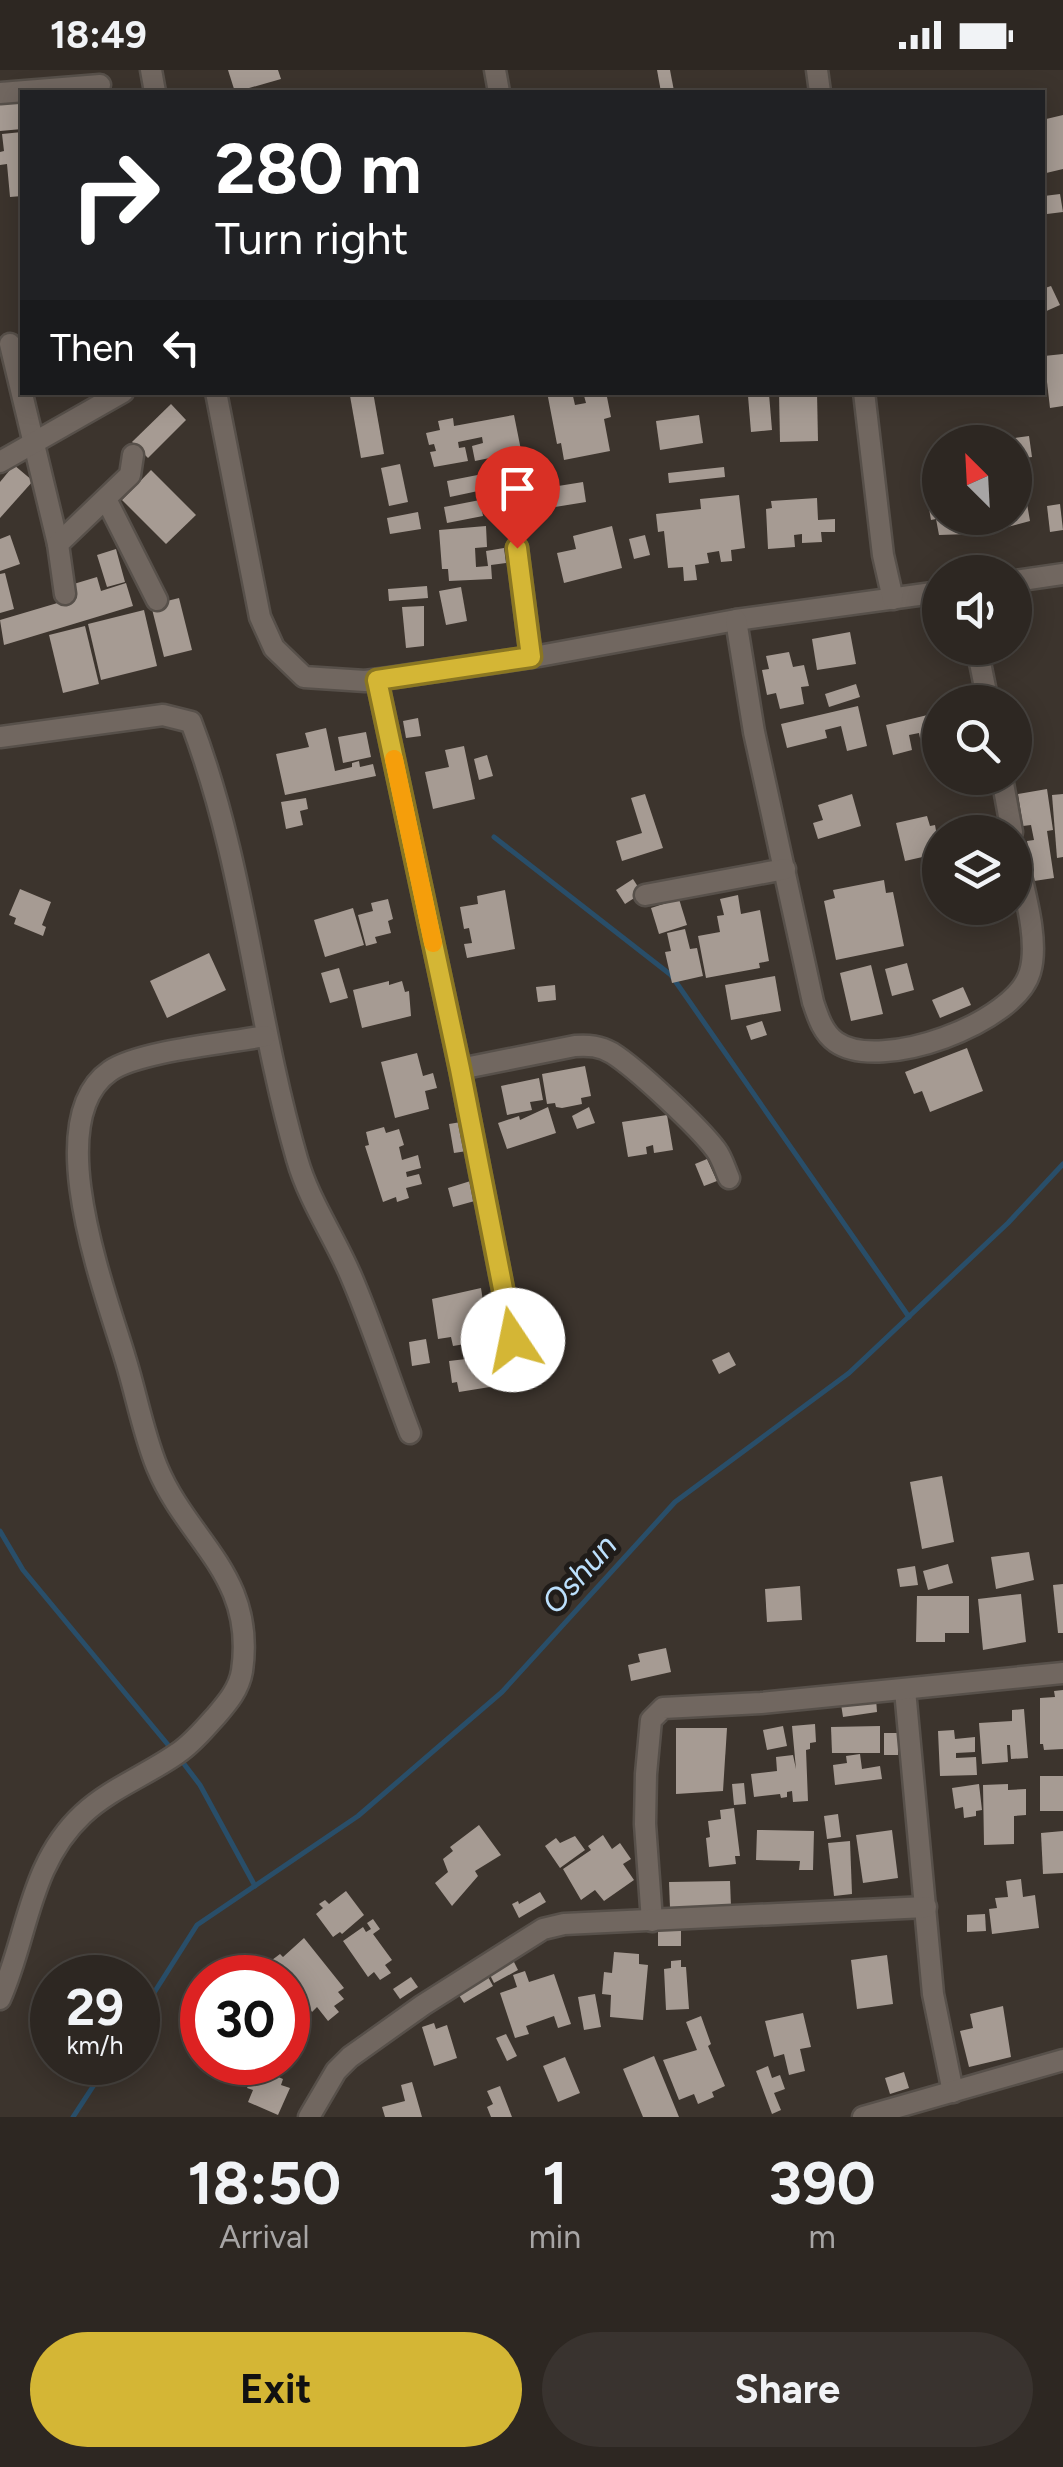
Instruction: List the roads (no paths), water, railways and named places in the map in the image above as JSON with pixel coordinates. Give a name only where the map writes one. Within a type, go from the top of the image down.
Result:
[{"type":"street","points":[[27,90],[99,82]]},
{"type":"street","points":[[11,343],[20,386]]},
{"type":"street","points":[[22,395],[58,544],[66,594]]},
{"type":"street","points":[[0,462],[117,395]]},
{"type":"street","points":[[217,395],[260,617],[274,648],[304,677],[322,681],[377,680],[736,620],[922,595]]},
{"type":"street","points":[[864,395],[883,555],[893,599]]},
{"type":"street","points":[[58,544],[130,476],[133,455]]},
{"type":"street","points":[[106,499],[157,600]]},
{"type":"street","points":[[517,548],[531,657]]},
{"type":"street","points":[[1032,579],[1063,574]]},
{"type":"street","points":[[736,620],[754,732],[822,1028],[838,1044],[860,1050],[900,1050],[983,1020],[1022,991],[1032,957],[1030,925]]},
{"type":"street","points":[[377,680],[513,1340]]},
{"type":"street","points":[[0,737],[163,714],[191,722],[225,828],[250,939],[265,1036],[298,1162],[314,1204],[351,1275],[410,1433]]},
{"type":"street","points":[[645,894],[784,869]]},
{"type":"street","points":[[0,1999],[44,1865],[81,1816],[195,1739],[233,1696],[242,1676],[239,1609],[222,1565],[157,1467],[88,1234],[79,1182],[78,1135],[87,1100],[100,1079],[115,1067],[265,1036]]},
{"type":"street","points":[[460,1069],[594,1045],[629,1066],[706,1138],[719,1154],[729,1178]]},
{"type":"street","points":[[652,1921],[645,1824],[649,1744],[654,1715],[663,1708],[905,1690],[1063,1673]]},
{"type":"street","points":[[905,1690],[933,1994],[953,2092]]},
{"type":"street","points":[[309,2117],[336,2070],[350,2058],[534,1935],[564,1924],[926,1907]]},
{"type":"street","points":[[864,2117],[932,2108],[953,2092],[1063,2060]]},
{"type":"waterway","points":[[494,837],[671,975],[909,1317]]},
{"type":"waterway","name":"Oshun","points":[[160,1983],[197,1925],[358,1816],[502,1692],[675,1502],[849,1373],[1008,1223],[1063,1164]]},
{"type":"waterway","points":[[0,1531],[23,1570],[174,1752]]},
{"type":"waterway","points":[[181,1760],[200,1785],[255,1886]]},
{"type":"waterway","name":"Oshun","points":[[73,2117],[94,2085]]}]
